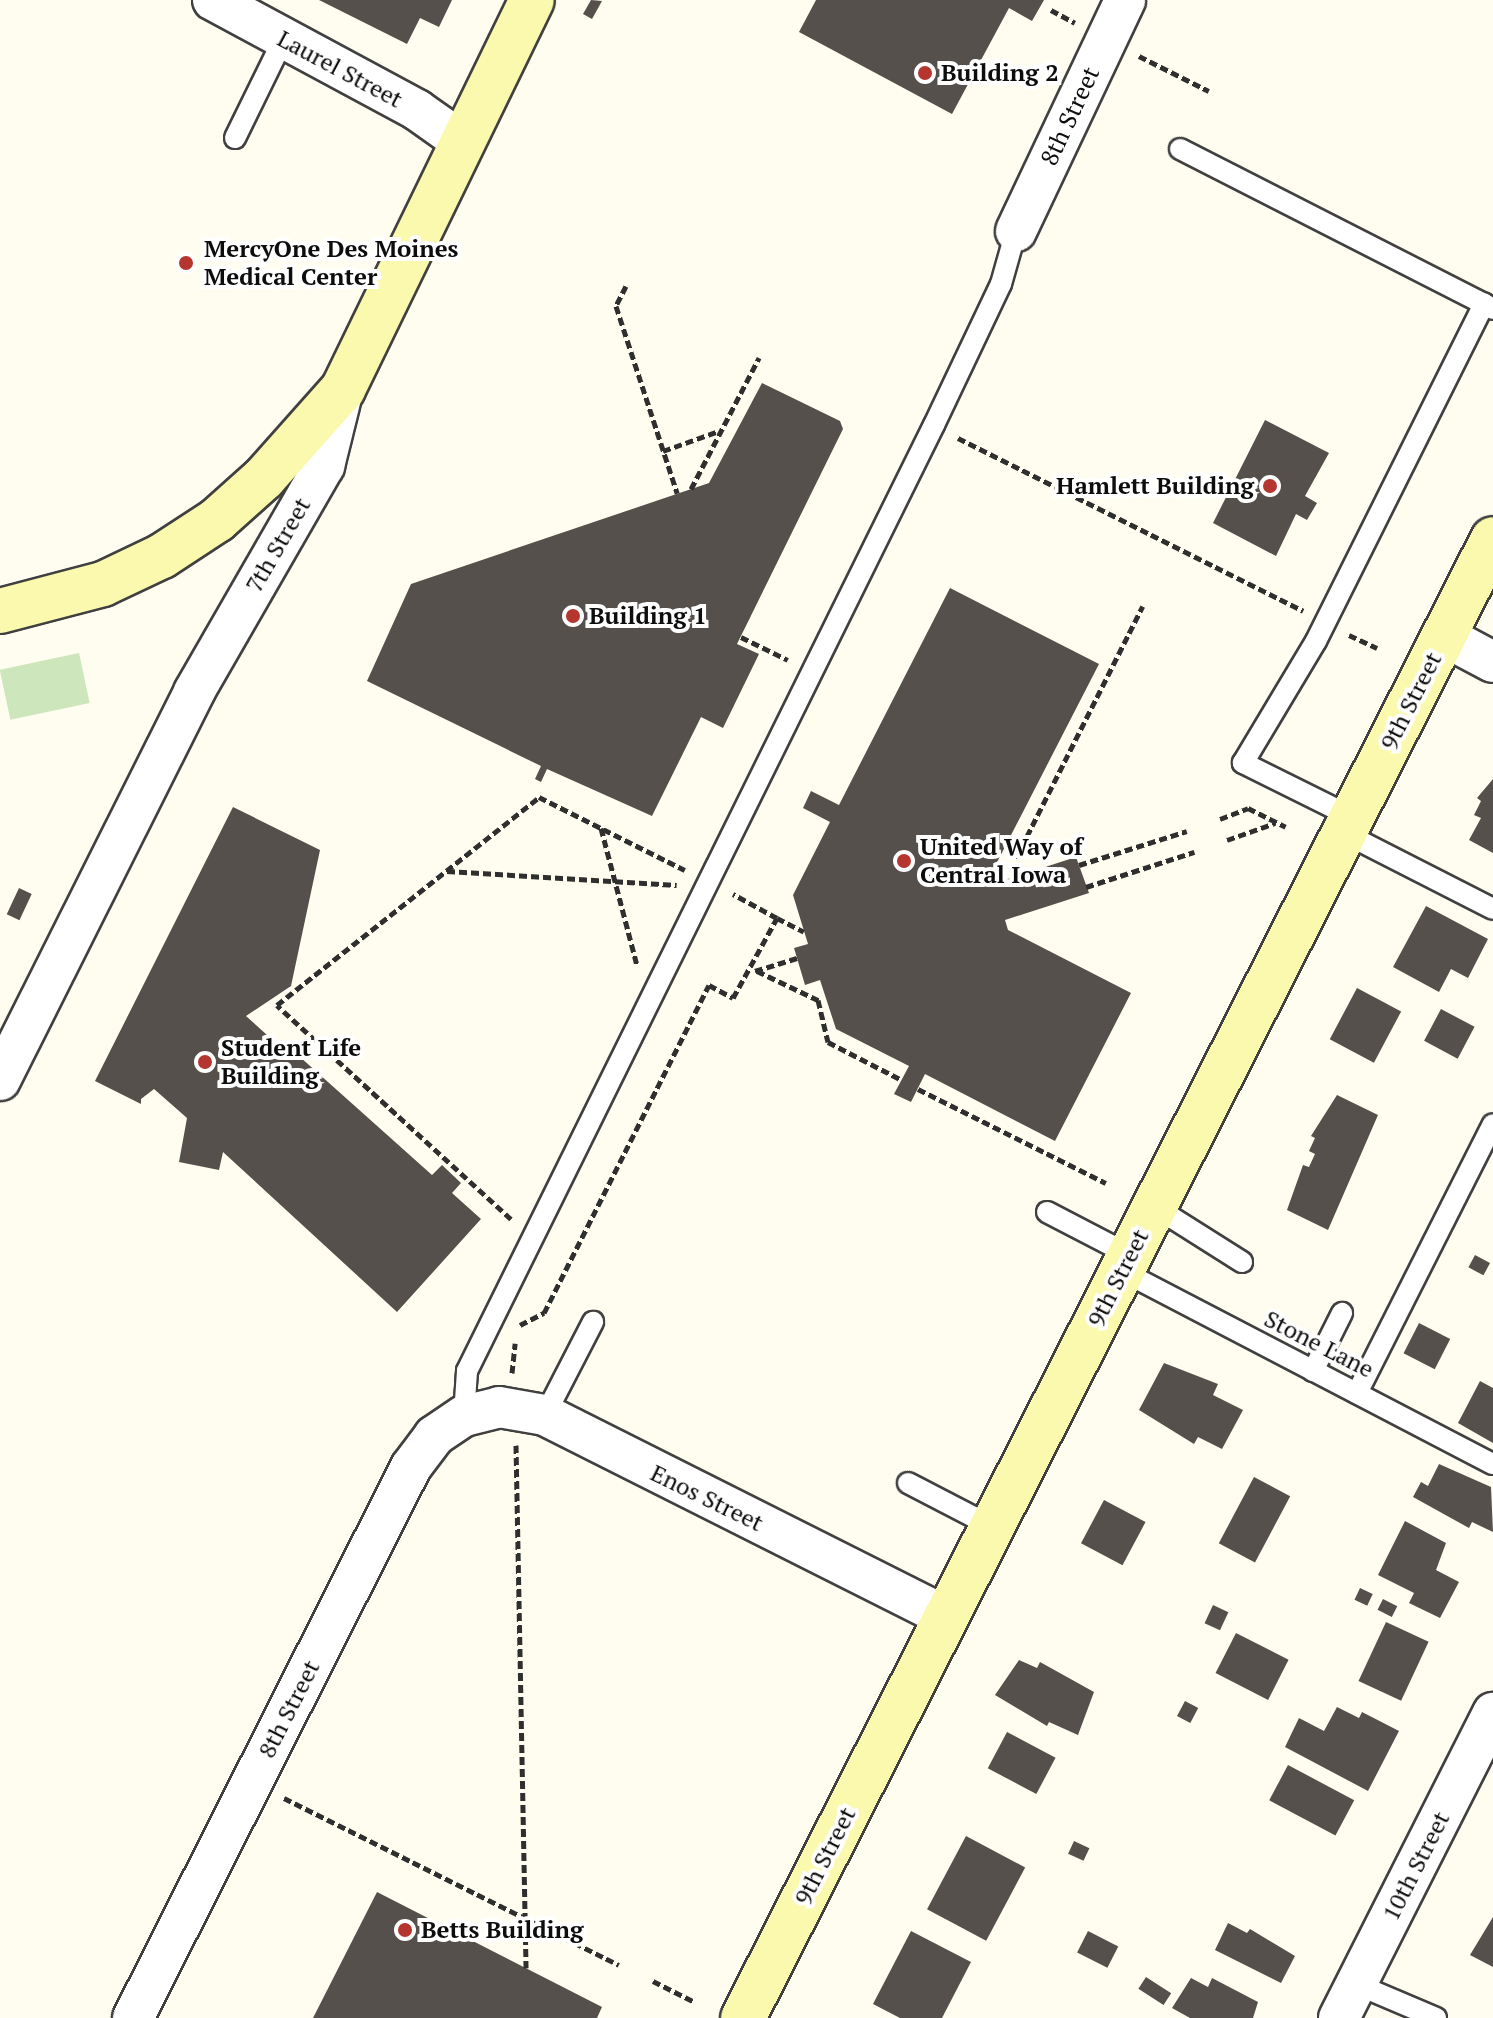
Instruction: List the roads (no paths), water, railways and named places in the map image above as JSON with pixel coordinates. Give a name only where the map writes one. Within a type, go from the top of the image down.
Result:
[{"type":"street","name":"Laurel Street","points":[[213,0],[417,110],[464,143]]},
{"type":"street","name":"7th Street","points":[[0,1080],[10,1034],[194,692],[324,466],[343,389],[532,0]]},
{"type":"street","name":"8th Street","points":[[1016,231],[1125,0]]},
{"type":"street","points":[[0,611],[103,584],[162,556],[217,520],[264,478],[343,389]]},
{"type":"street","name":"9th Street","points":[[743,2018],[1493,539]]},
{"type":"street","points":[[1444,636],[1493,662]]},
{"type":"street","name":"Enos Street","points":[[464,1416],[499,1407],[945,1616]]},
{"type":"street","name":"8th Street","points":[[133,2018],[411,1467],[434,1436],[464,1416]]},
{"type":"street","name":"10th Street","points":[[1347,2001],[1483,1760],[1493,1713]]},
{"type":"lane","points":[[235,138],[284,38]]},
{"type":"lane","points":[[1180,149],[1488,306],[1316,641],[1243,763],[1493,909]]},
{"type":"lane","points":[[464,1416],[467,1371],[704,884],[934,425],[1001,284],[1016,231]]},
{"type":"lane","points":[[1357,1393],[1493,1124]]},
{"type":"lane","points":[[1155,1207],[1242,1262]]},
{"type":"lane","name":"Stone Lane","points":[[1047,1212],[1126,1263],[1313,1371],[1493,1464]]},
{"type":"lane","points":[[1313,1371],[1342,1313]]},
{"type":"lane","points":[[530,1424],[593,1322]]},
{"type":"lane","points":[[908,1483],[991,1526]]},
{"type":"lane","points":[[1347,2001],[1436,2018]]},
{"type":"place","name":"Building 2","points":[[925,73]]},
{"type":"place","name":"MercyOne Des Moines Medical Center","points":[[186,263]]},
{"type":"place","name":"Hamlett Building","points":[[1270,486]]},
{"type":"place","name":"Building 1","points":[[573,616]]},
{"type":"place","name":"United Way of Central Iowa","points":[[904,861]]},
{"type":"place","name":"Student Life Building","points":[[205,1062]]},
{"type":"place","name":"Betts Building","points":[[405,1930]]}]
